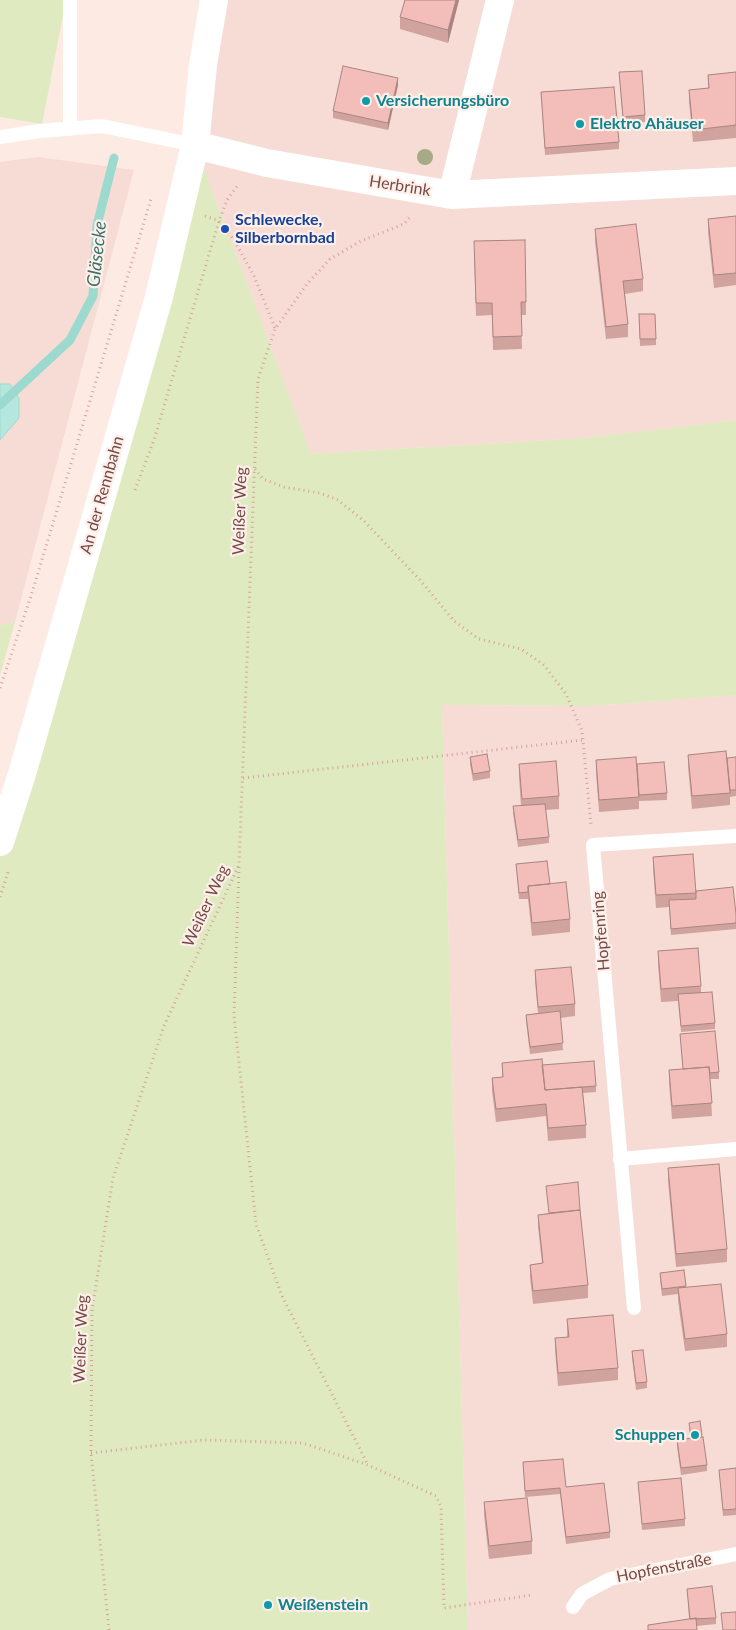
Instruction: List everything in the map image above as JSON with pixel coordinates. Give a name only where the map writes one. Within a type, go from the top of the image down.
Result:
[{"type":"main road","name":"An der Rennbahn","points":[[0,842],[22,774],[158,297],[195,145],[203,65],[214,0]]},
{"type":"main road","points":[[452,194],[500,0]]},
{"type":"main road","name":"Herbrink","points":[[195,145],[267,163],[452,194],[736,181]]},
{"type":"lane","points":[[70,0],[70,129]]},
{"type":"lane","name":"Herbrink","points":[[0,137],[40,131],[102,126],[195,145]]},
{"type":"lane","points":[[593,845],[736,836]]},
{"type":"lane","name":"Hopfenring","points":[[593,845],[634,1308]]},
{"type":"lane","points":[[620,1160],[736,1149]]},
{"type":"lane","name":"Hopfenstraße","points":[[573,1607],[582,1594],[610,1579],[736,1554]]},
{"type":"path","points":[[244,182],[237,186],[227,200],[219,221],[234,240],[254,276],[276,329]]},
{"type":"path","name":"Weißer Weg","points":[[109,1630],[91,1453],[92,1310],[113,1178],[164,1026],[239,865],[258,379],[276,329],[307,284],[330,259],[361,241],[404,224],[416,210],[425,190]]},
{"type":"path","points":[[0,688],[40,568],[151,199],[180,208]]},
{"type":"path","points":[[254,469],[263,478],[284,487],[320,493],[338,500],[364,521],[420,580],[454,621],[479,639],[521,649],[544,665],[566,694],[582,731],[593,845]]},
{"type":"path","points":[[243,778],[583,740]]},
{"type":"path","points":[[239,865],[234,1015],[256,1224],[282,1296],[368,1465]]},
{"type":"path","points":[[91,1453],[204,1440],[303,1443],[368,1465],[436,1496],[441,1507],[444,1608],[532,1594]]},
{"type":"shaded area","points":[[219,0],[736,0],[736,420],[585,438],[311,454],[195,145]]},
{"type":"shaded area","points":[[38,157],[134,170],[15,622],[0,625],[0,162]]},
{"type":"shaded area","points":[[736,695],[736,1630],[468,1630],[442,705],[592,706]]},
{"type":"green space","points":[[0,0],[66,0],[42,124],[0,117]]},
{"type":"green space","points":[[195,145],[311,454],[585,438],[736,420],[736,695],[592,706],[442,705],[468,1630],[0,1630],[0,842]]},
{"type":"green space","points":[[15,622],[0,675],[0,625]]},
{"type":"water","points":[[0,384],[10,384],[19,398],[19,418],[0,440]]},
{"type":"building","points":[[405,0],[456,0],[448,30],[400,17]]},
{"type":"building","name":"Versicherungsbüro","points":[[343,66],[398,78],[388,123],[333,111]]},
{"type":"building","points":[[642,71],[645,115],[623,117],[619,72]]},
{"type":"building","points":[[736,72],[736,125],[693,130],[689,90],[709,88],[708,75]]},
{"type":"building","name":"Elektro Ahäuser","points":[[614,87],[619,142],[545,148],[541,92]]},
{"type":"building","points":[[736,216],[736,273],[714,275],[708,219]]},
{"type":"building","points":[[636,224],[643,279],[623,281],[628,324],[606,327],[595,229]]},
{"type":"building","points":[[525,240],[526,302],[521,302],[522,336],[493,337],[492,303],[476,303],[474,241]]},
{"type":"building","points":[[639,314],[655,314],[656,339],[640,339]]},
{"type":"building","points":[[726,751],[730,793],[692,796],[688,755]]},
{"type":"building","points":[[487,754],[490,771],[473,774],[470,757]]},
{"type":"building","points":[[636,757],[639,797],[599,800],[596,760]]},
{"type":"building","points":[[736,757],[736,790],[730,790],[727,758]]},
{"type":"building","points":[[556,761],[559,796],[522,799],[519,764]]},
{"type":"building","points":[[664,762],[667,793],[639,795],[637,764]]},
{"type":"building","points":[[545,804],[549,837],[518,840],[513,806]]},
{"type":"building","points":[[693,854],[696,893],[656,895],[653,857]]},
{"type":"building","points":[[547,861],[550,884],[528,886],[528,892],[519,893],[516,864]]},
{"type":"building","points":[[566,882],[570,919],[532,923],[528,886]]},
{"type":"building","points":[[733,887],[736,923],[671,929],[669,900],[696,899],[696,891]]},
{"type":"building","points":[[698,948],[701,986],[661,989],[658,951]]},
{"type":"building","points":[[571,967],[575,1004],[538,1007],[535,970]]},
{"type":"building","points":[[712,992],[715,1023],[681,1026],[678,994]]},
{"type":"building","points":[[560,1011],[563,1043],[530,1047],[526,1015]]},
{"type":"building","points":[[715,1031],[719,1072],[710,1073],[709,1067],[683,1069],[680,1034]]},
{"type":"building","points":[[542,1059],[545,1090],[582,1087],[586,1125],[548,1128],[546,1104],[496,1109],[492,1078],[503,1077],[502,1063]]},
{"type":"building","points":[[594,1061],[596,1086],[545,1090],[542,1065]]},
{"type":"building","points":[[709,1067],[712,1103],[672,1106],[669,1070]]},
{"type":"building","points":[[719,1164],[727,1249],[676,1254],[668,1168]]},
{"type":"building","points":[[578,1182],[580,1210],[549,1213],[546,1186]]},
{"type":"building","points":[[580,1210],[588,1285],[533,1291],[530,1265],[543,1263],[538,1215]]},
{"type":"building","points":[[684,1270],[686,1286],[662,1289],[660,1273]]},
{"type":"building","points":[[721,1284],[727,1334],[685,1339],[678,1288]]},
{"type":"building","points":[[613,1315],[618,1368],[558,1373],[555,1338],[569,1337],[567,1319]]},
{"type":"building","points":[[643,1350],[647,1382],[636,1383],[632,1351]]},
{"type":"building","points":[[700,1421],[702,1435],[691,1437],[689,1423]]},
{"type":"building","points":[[703,1437],[707,1465],[681,1468],[677,1440]]},
{"type":"building","points":[[563,1459],[566,1487],[604,1483],[610,1532],[566,1537],[560,1488],[525,1491],[523,1462]]},
{"type":"building","points":[[736,1468],[736,1509],[723,1510],[719,1470]]},
{"type":"building","points":[[681,1478],[685,1519],[642,1524],[638,1482]]},
{"type":"building","points":[[527,1498],[532,1541],[489,1546],[484,1502]]},
{"type":"building","points":[[712,1586],[716,1618],[690,1619],[687,1589]]},
{"type":"building","points":[[736,1612],[736,1630],[723,1630],[721,1613]]},
{"type":"building","points":[[696,1618],[697,1630],[648,1630],[648,1625]]},
{"type":"waterway","name":"Gläsecke","points":[[0,405],[70,340],[93,296],[97,225],[114,158]]},
{"type":"place","name":"Versicherungsbüro","points":[[366,101]]},
{"type":"place","name":"Elektro Ahäuser","points":[[580,124]]},
{"type":"place","name":"Schlewecke, Silberbornbad","points":[[225,229]]},
{"type":"place","name":"Schuppen","points":[[695,1435]]},
{"type":"place","name":"Weißenstein","points":[[268,1605]]}]
